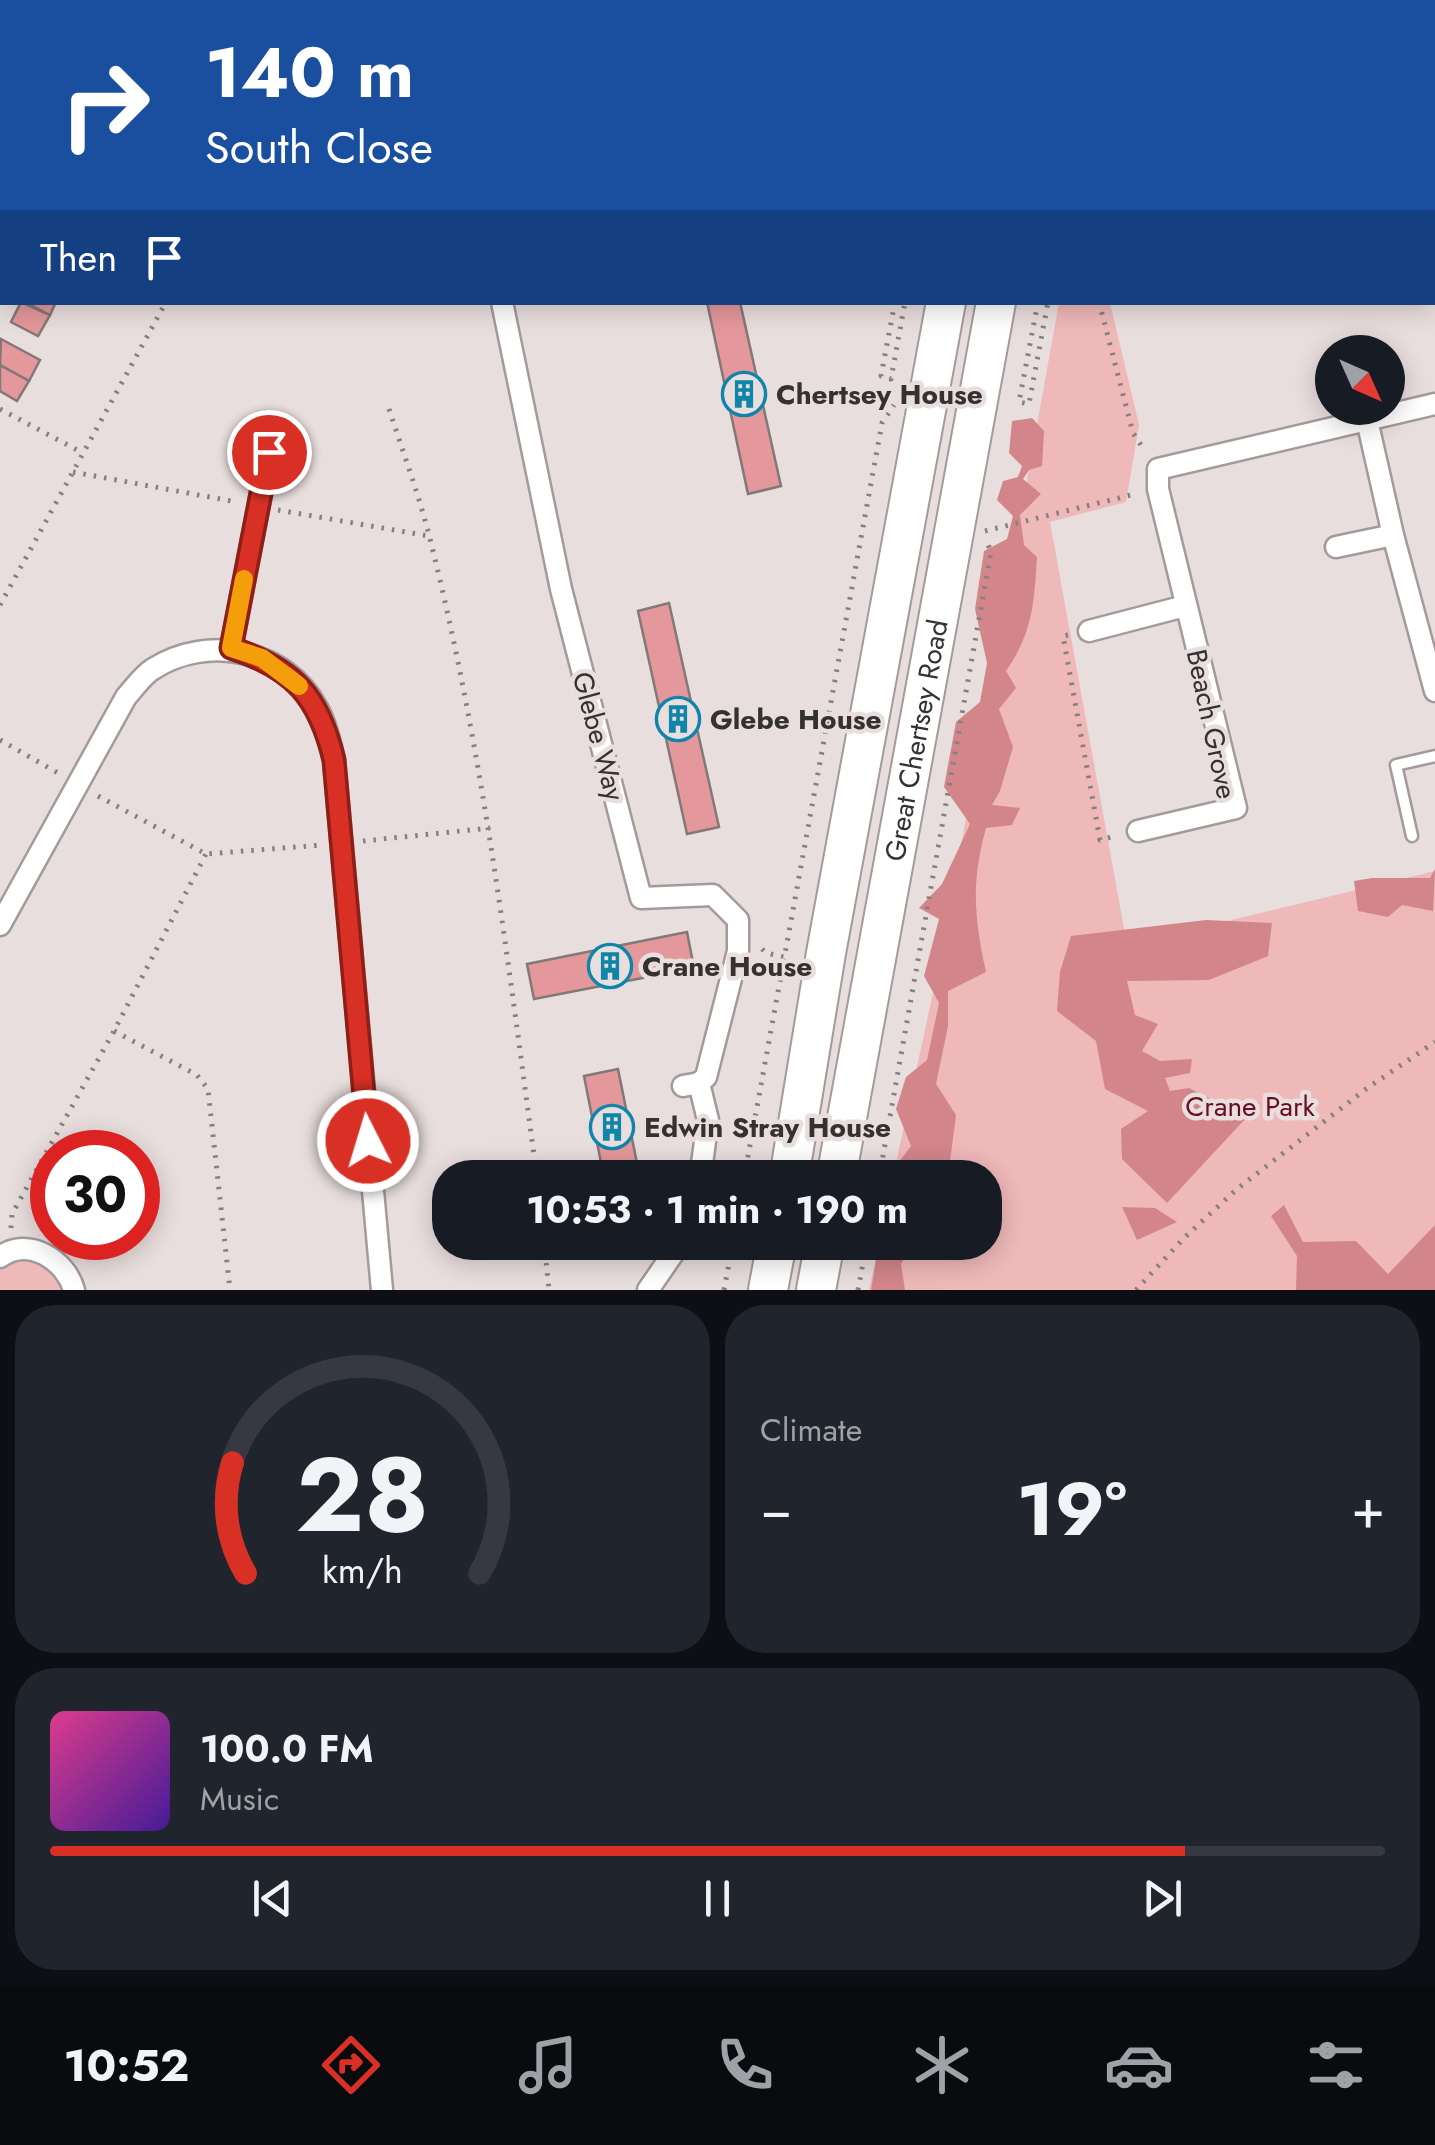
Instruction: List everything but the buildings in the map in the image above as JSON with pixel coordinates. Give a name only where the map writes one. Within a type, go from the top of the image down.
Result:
[{"type":"highway","name":"Great Chertsey Road","points":[[792,1160],[826,953],[945,305]]},
{"type":"highway","name":"Great Chertsey Road","points":[[839,1160],[995,305]]},
{"type":"highway","points":[[768,1290],[774,1260]]},
{"type":"highway","points":[[816,1290],[821,1260]]},
{"type":"street","name":"Glebe Way","points":[[503,305],[561,589],[641,898],[713,894],[738,920]]},
{"type":"street","points":[[1405,411],[1435,404]]},
{"type":"street","points":[[1158,479],[1349,425]]},
{"type":"street","points":[[1368,425],[1435,691]]},
{"type":"street","points":[[231,648],[269,452]]},
{"type":"street","name":"Beach Grove","points":[[1138,831],[1236,808],[1185,606],[1158,479]]},
{"type":"street","points":[[1336,548],[1393,535]]},
{"type":"street","points":[[1089,631],[1185,606]]},
{"type":"street","points":[[0,925],[126,697],[152,670],[189,653],[231,648],[262,658],[292,678],[316,705],[334,760],[382,1290]]},
{"type":"street","points":[[702,1160],[708,1120],[691,1084],[706,1076],[738,951],[738,920]]},
{"type":"street","points":[[4,1254],[34,1250],[56,1259],[70,1277],[74,1290]]},
{"type":"street","points":[[648,1290],[669,1260]]},
{"type":"lane","points":[[1412,836],[1396,765],[1435,756]]},
{"type":"path","points":[[0,605],[164,305]]},
{"type":"path","points":[[895,305],[881,376],[891,378],[904,305]]},
{"type":"path","points":[[1037,305],[1019,402],[1029,404],[1047,305]]},
{"type":"path","points":[[882,1160],[991,552],[982,531],[1158,479],[1132,434],[1100,305]]},
{"type":"path","points":[[747,1160],[882,423],[896,403]]},
{"type":"path","points":[[0,408],[83,453]]},
{"type":"path","points":[[389,408],[429,536],[478,764],[535,1160]]},
{"type":"path","points":[[73,472],[429,536]]},
{"type":"path","points":[[1089,631],[1063,636],[1100,840],[1138,831]]},
{"type":"path","points":[[0,740],[206,854],[490,828]]},
{"type":"path","points":[[4,1254],[12,1214],[206,854]]},
{"type":"path","points":[[738,920],[766,954],[800,957]]},
{"type":"path","points":[[114,1031],[204,1081],[208,1089],[230,1290]]},
{"type":"path","points":[[1136,1290],[1236,1190],[1366,1089],[1435,1042]]},
{"type":"path","points":[[546,1260],[549,1290]]},
{"type":"path","points":[[724,1290],[730,1260]]},
{"type":"path","points":[[858,1290],[864,1260]]},
{"type":"green space","name":"Crane Park","points":[[1059,305],[1110,305],[1139,425],[1126,502],[1050,522],[1127,945],[1435,871],[1435,1290],[869,1290],[875,1260],[1002,1260],[1002,1160],[897,1160],[941,956]]},
{"type":"green space","points":[[1032,418],[1044,431],[1042,466],[1029,470],[1023,479],[1041,494],[1020,515],[1024,545],[1037,557],[1035,589],[1027,630],[1006,671],[1016,688],[999,709],[1013,747],[992,805],[1020,808],[1012,825],[986,828],[981,847],[976,900],[986,972],[948,991],[948,1026],[936,1084],[956,1115],[950,1160],[901,1160],[911,1146],[896,1109],[906,1077],[927,1060],[939,1003],[924,976],[939,919],[919,908],[942,884],[970,824],[944,787],[956,722],[980,702],[987,663],[975,609],[984,551],[1007,539],[1013,516],[997,500],[1003,481],[1018,477],[1022,466],[1009,453],[1012,421]]},
{"type":"green space","points":[[1435,869],[1433,911],[1402,905],[1388,917],[1358,911],[1354,881],[1430,878]]},
{"type":"green space","points":[[1206,920],[1272,923],[1268,956],[1209,980],[1127,981],[1135,1015],[1158,1024],[1142,1051],[1160,1061],[1192,1059],[1190,1073],[1165,1078],[1170,1091],[1189,1088],[1211,1099],[1260,1103],[1167,1203],[1122,1159],[1121,1129],[1148,1111],[1105,1089],[1096,1041],[1057,1011],[1060,972],[1071,936]]},
{"type":"green space","points":[[1284,1205],[1303,1242],[1356,1241],[1388,1274],[1435,1225],[1435,1290],[1296,1290],[1297,1256],[1271,1216]]},
{"type":"green space","points":[[1122,1207],[1155,1208],[1177,1222],[1137,1240]]},
{"type":"green space","points":[[30,1251],[30,1260],[44,1260],[74,1290],[0,1290],[0,1257]]},
{"type":"green space","points":[[876,1260],[903,1260],[905,1290],[871,1290]]},
{"type":"slow traffic","points":[[244,579],[231,648],[262,658],[299,686]]},
{"type":"place","name":"Chertsey House","points":[[744,394]]},
{"type":"place","name":"Glebe House","points":[[678,719]]},
{"type":"place","name":"Crane House","points":[[610,966]]},
{"type":"place","name":"Edwin Stray House","points":[[612,1127]]},
{"type":"route","points":[[269,452],[231,648],[262,658],[292,678],[316,705],[328,734],[334,760],[368,1141]]}]
